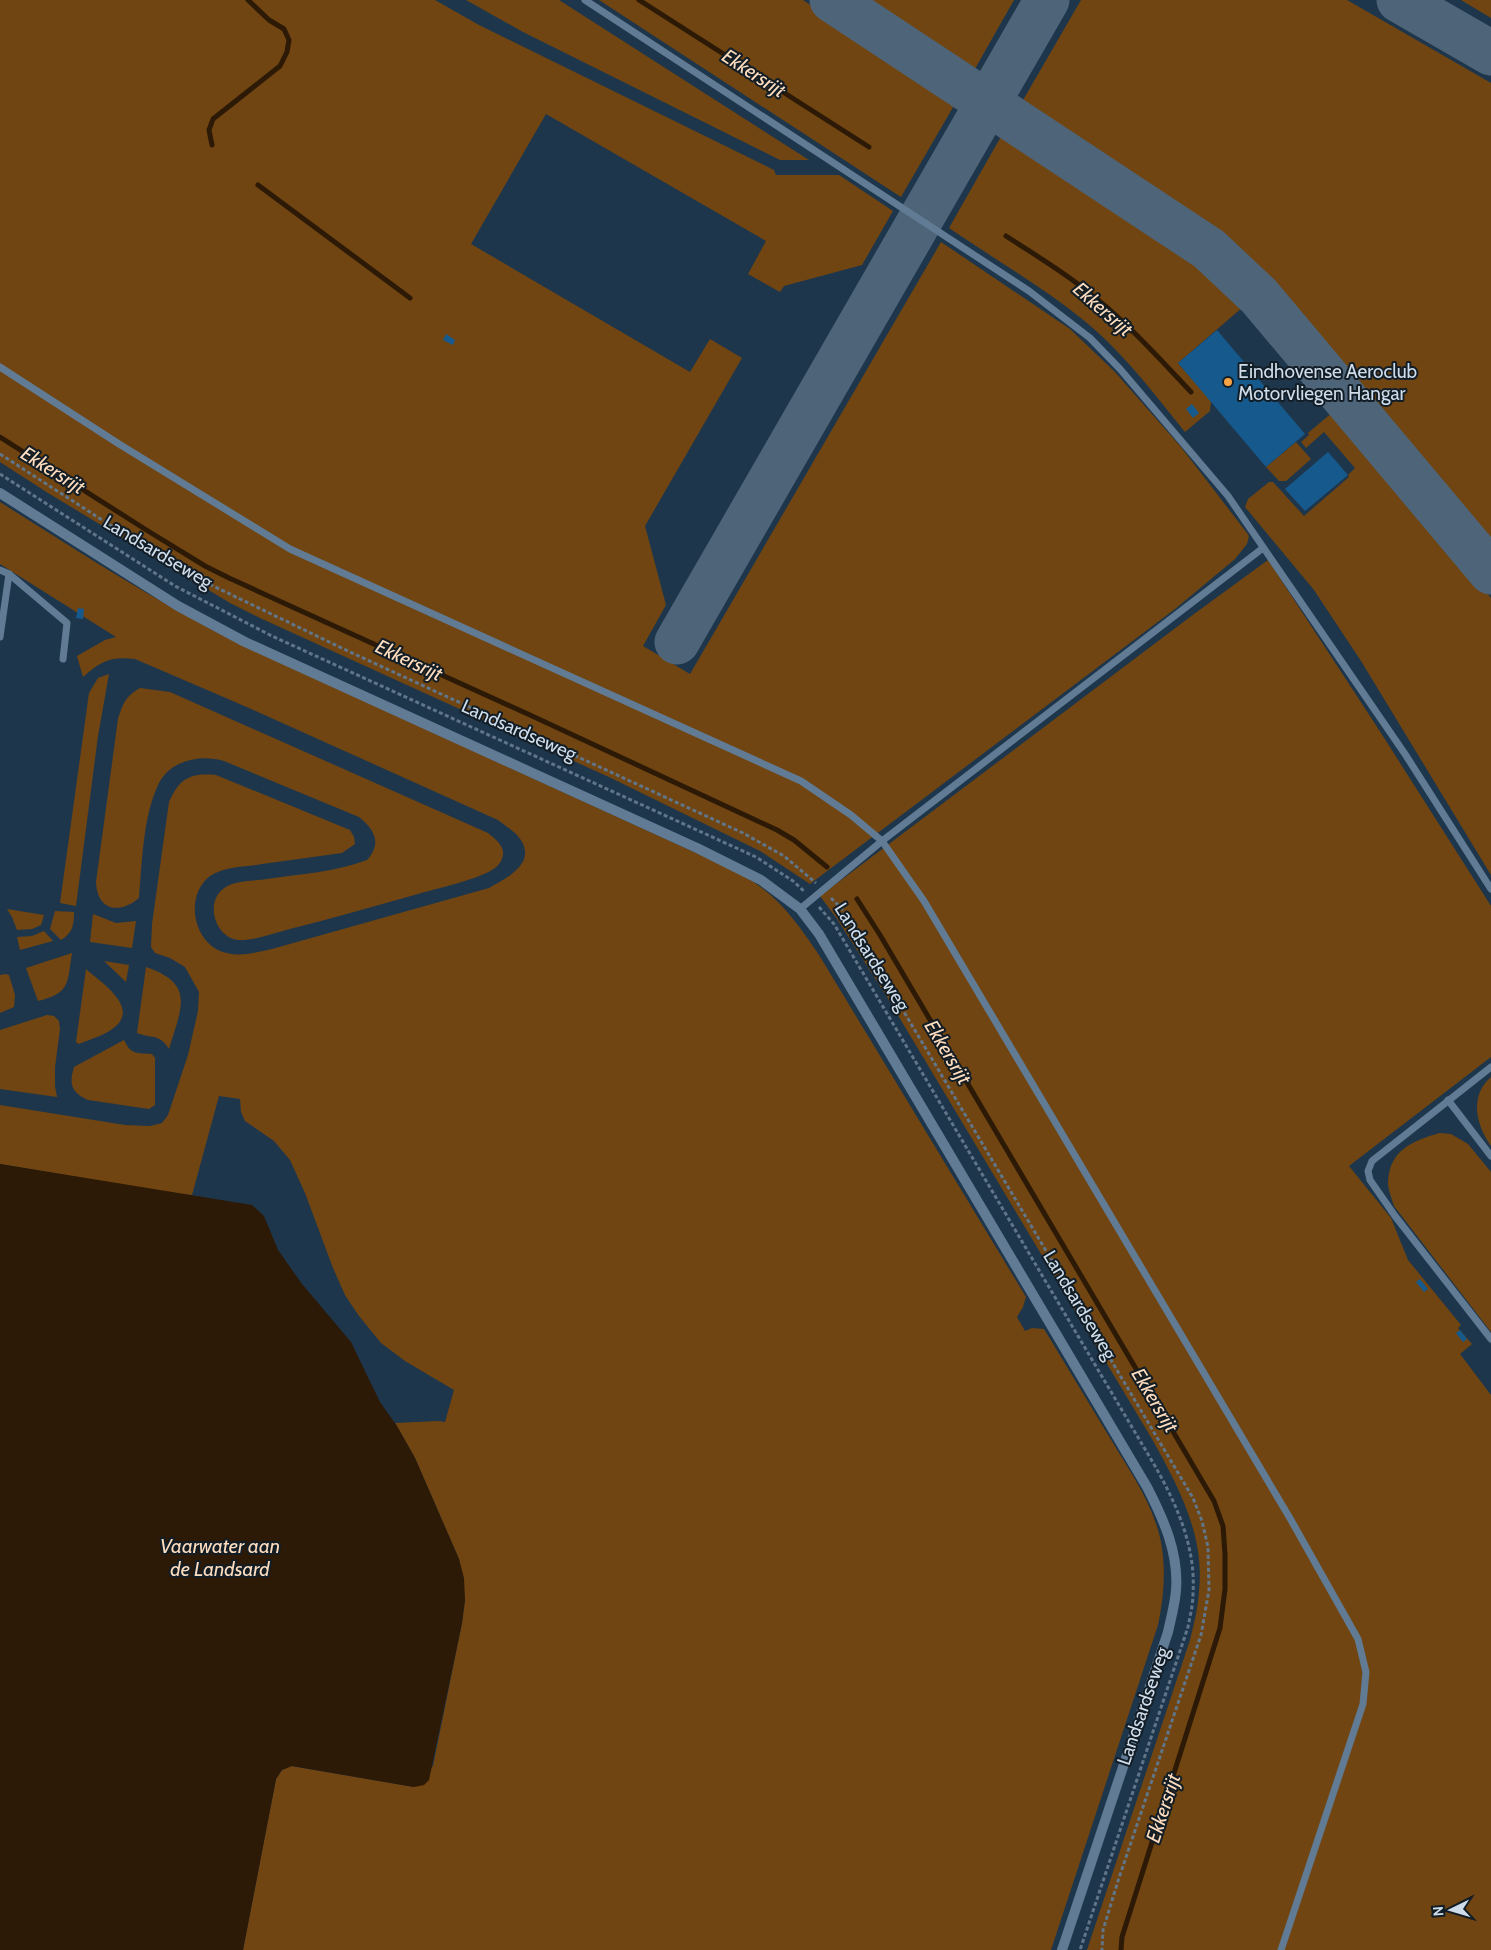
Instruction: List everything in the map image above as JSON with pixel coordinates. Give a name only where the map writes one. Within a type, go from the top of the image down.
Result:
[{"type":"street","name":"Landsardseweg","points":[[0,492],[178,606],[245,642],[697,848],[761,880],[800,909],[819,934],[1147,1487],[1160,1511],[1170,1538],[1175,1563],[1176,1589],[1168,1632],[1062,1950]]},
{"type":"lane","points":[[585,0],[1029,291],[1090,338],[1120,369],[1228,496],[1405,754],[1491,889]]},
{"type":"lane","points":[[0,367],[119,444],[290,549],[801,781],[882,840],[924,901],[1291,1520],[1358,1639],[1366,1672],[1362,1704],[1280,1950]]},
{"type":"lane","points":[[800,909],[882,840],[1263,548]]},
{"type":"lane","points":[[0,570],[9,574],[67,623],[63,659]]},
{"type":"lane","points":[[0,637],[9,574]]},
{"type":"lane","points":[[1491,1067],[1372,1161],[1368,1171],[1370,1180],[1395,1216],[1491,1339]]},
{"type":"lane","points":[[1448,1100],[1491,1156]]},
{"type":"path","points":[[0,454],[178,568],[350,652],[743,833],[784,856],[823,889],[844,911],[1193,1498],[1202,1521],[1208,1546],[1209,1590],[1201,1635],[1118,1881],[1103,1930],[1102,1950]]},
{"type":"path","name":"Landsardseweg","points":[[0,474],[175,586],[226,613],[289,644],[756,857],[793,881],[812,899],[839,932],[1155,1466],[1182,1521],[1192,1562],[1193,1593],[1188,1628],[1080,1950]]},
{"type":"shaded area","points":[[0,0],[435,0],[479,25],[774,170],[776,175],[839,175],[893,211],[862,265],[784,286],[780,292],[748,274],[766,241],[546,114],[471,244],[690,372],[710,339],[742,358],[645,526],[666,605],[643,646],[690,674],[941,242],[1070,329],[1115,372],[1181,447],[1247,533],[1249,536],[1247,544],[1235,559],[1175,609],[810,884],[760,851],[611,778],[230,603],[0,462]]},
{"type":"shaded area","points":[[466,0],[559,0],[809,160],[780,160],[523,32]]},
{"type":"shaded area","points":[[599,0],[803,0],[956,102],[901,197]]},
{"type":"shaded area","points":[[858,0],[1014,0],[972,74]]},
{"type":"shaded area","points":[[1081,0],[1347,0],[1491,83],[1491,545],[1317,342],[1243,260],[1201,227],[1019,107]]},
{"type":"shaded area","points":[[1461,0],[1491,0],[1491,18]]},
{"type":"shaded area","points":[[1003,133],[1177,244],[1221,280],[1244,306],[1178,363],[1211,401],[1210,411],[1185,432],[1130,365],[1094,329],[1041,289],[949,228]]},
{"type":"shaded area","points":[[1334,411],[1442,537],[1491,598],[1491,875],[1361,661],[1314,590],[1245,507],[1248,499],[1269,482],[1273,482],[1304,516],[1349,477],[1348,475],[1355,468],[1324,432],[1306,448],[1301,442],[1309,435],[1308,433]]},
{"type":"shaded area","points":[[1296,442],[1311,459],[1286,481],[1279,481],[1266,467]]},
{"type":"shaded area","points":[[0,502],[145,592],[235,642],[743,876],[774,898],[805,935],[819,955],[1026,1297],[1017,1317],[1025,1331],[1032,1328],[1044,1329],[1141,1490],[1158,1529],[1161,1542],[1164,1583],[1158,1625],[1051,1950],[243,1950],[276,1779],[282,1770],[291,1766],[414,1787],[433,1766],[465,1600],[459,1559],[415,1458],[395,1423],[445,1422],[454,1390],[405,1361],[381,1343],[359,1316],[345,1295],[333,1268],[305,1193],[290,1160],[274,1141],[245,1121],[241,1112],[240,1099],[219,1096],[192,1195],[170,1193],[0,1164],[0,1105],[125,1125],[150,1126],[162,1123],[168,1115],[188,1055],[198,1011],[199,992],[185,967],[170,958],[155,953],[151,947],[152,924],[169,802],[177,787],[193,776],[216,775],[350,830],[354,837],[355,844],[342,853],[235,867],[222,870],[210,876],[202,885],[197,896],[196,920],[200,931],[207,941],[216,949],[227,953],[244,954],[272,949],[489,888],[513,873],[524,860],[525,853],[523,844],[517,835],[498,820],[135,659],[119,658],[101,663],[83,677],[77,656],[105,640],[116,637],[0,564]]},
{"type":"shaded area","points":[[1268,560],[1491,906],[1491,1057],[1349,1166],[1391,1218],[1408,1260],[1461,1325],[1458,1328],[1472,1344],[1460,1354],[1491,1395],[1491,1950],[1087,1950],[1190,1640],[1198,1604],[1200,1570],[1194,1531],[1180,1493],[1152,1439],[887,997],[820,896]]},
{"type":"shaded area","points":[[109,674],[98,736],[76,906],[60,903],[89,693],[98,678]]},
{"type":"shaded area","points":[[140,688],[170,692],[488,833],[503,850],[502,859],[494,869],[462,882],[262,937],[244,940],[230,938],[218,926],[214,910],[218,895],[227,886],[238,882],[305,874],[355,864],[367,860],[372,854],[375,837],[369,827],[359,817],[224,761],[206,758],[196,759],[179,764],[171,769],[159,783],[146,824],[139,898],[124,907],[110,907],[100,899],[96,882],[118,719],[126,700]]},
{"type":"shaded area","points":[[7,909],[44,915],[41,925],[32,929],[17,930]]},
{"type":"shaded area","points":[[55,911],[74,912],[72,928],[61,940],[50,929]]},
{"type":"shaded area","points":[[93,914],[116,923],[136,921],[132,948],[90,942]]},
{"type":"shaded area","points":[[44,931],[53,941],[20,950],[17,937],[32,936]]},
{"type":"shaded area","points":[[72,953],[68,979],[62,990],[49,998],[38,1001],[26,968]]},
{"type":"shaded area","points":[[104,961],[129,965],[126,982]]},
{"type":"shaded area","points":[[146,967],[172,981],[181,999],[178,1021],[169,1049],[158,1038],[137,1033]]},
{"type":"shaded area","points":[[86,969],[114,994],[122,1009],[122,1016],[118,1024],[110,1031],[79,1044],[76,1042]]},
{"type":"shaded area","points":[[0,975],[9,975],[15,995],[14,1007],[0,1013]]},
{"type":"shaded area","points":[[47,1015],[54,1016],[59,1021],[60,1029],[55,1067],[57,1097],[0,1089],[0,1030]]},
{"type":"shaded area","points":[[124,1040],[132,1051],[152,1054],[155,1058],[155,1105],[149,1109],[88,1100],[78,1094],[73,1087],[74,1067]]},
{"type":"shaded area","points":[[1491,1077],[1491,1146],[1479,1120],[1477,1102],[1484,1085]]},
{"type":"shaded area","points":[[1440,1133],[1451,1134],[1468,1144],[1491,1172],[1491,1332],[1394,1206],[1389,1192],[1389,1172],[1398,1155],[1412,1144]]},
{"type":"water","name":"Vaarwater aan de Landsard","points":[[0,1164],[252,1205],[264,1216],[278,1250],[302,1284],[351,1342],[380,1402],[397,1426],[415,1458],[459,1559],[464,1578],[465,1600],[462,1623],[429,1780],[424,1785],[414,1787],[292,1766],[282,1770],[276,1779],[243,1950],[0,1950]]},
{"type":"building","name":"Eindhovense Aeroclub Motorvliegen Hangar","points":[[1217,330],[1305,434],[1266,467],[1178,363]]},
{"type":"building","points":[[446,334],[455,340],[453,345],[443,340]]},
{"type":"building","points":[[1192,404],[1199,413],[1193,418],[1186,409]]},
{"type":"building","points":[[1328,452],[1348,475],[1305,511],[1285,489]]},
{"type":"building","points":[[78,608],[84,609],[83,619],[76,618]]},
{"type":"building","points":[[1420,1279],[1428,1289],[1424,1292],[1416,1282]]},
{"type":"building","points":[[1460,1330],[1467,1339],[1463,1342],[1456,1333]]},
{"type":"waterway","points":[[212,145],[209,130],[213,119],[280,66],[287,52],[289,40],[284,29],[269,20],[248,0]]},
{"type":"waterway","name":"Ekkersrijt","points":[[639,0],[869,147]]},
{"type":"waterway","points":[[258,185],[410,298]]},
{"type":"waterway","name":"Ekkersrijt","points":[[1006,236],[1064,274],[1098,300],[1139,338],[1191,392]]},
{"type":"waterway","name":"Ekkersrijt","points":[[0,437],[205,566],[777,830],[794,840],[827,867]]},
{"type":"waterway","name":"Ekkersrijt","points":[[857,899],[1214,1501],[1223,1526],[1225,1589],[1220,1628],[1122,1937],[1121,1950]]},
{"type":"taxiway","points":[[832,0],[1209,249],[1259,296],[1491,572]]},
{"type":"taxiway","points":[[677,642],[1047,0]]},
{"type":"taxiway","points":[[1399,0],[1491,53]]},
{"type":"place","name":"Eindhovense Aeroclub Motorvliegen Hangar","points":[[1228,382]]}]
